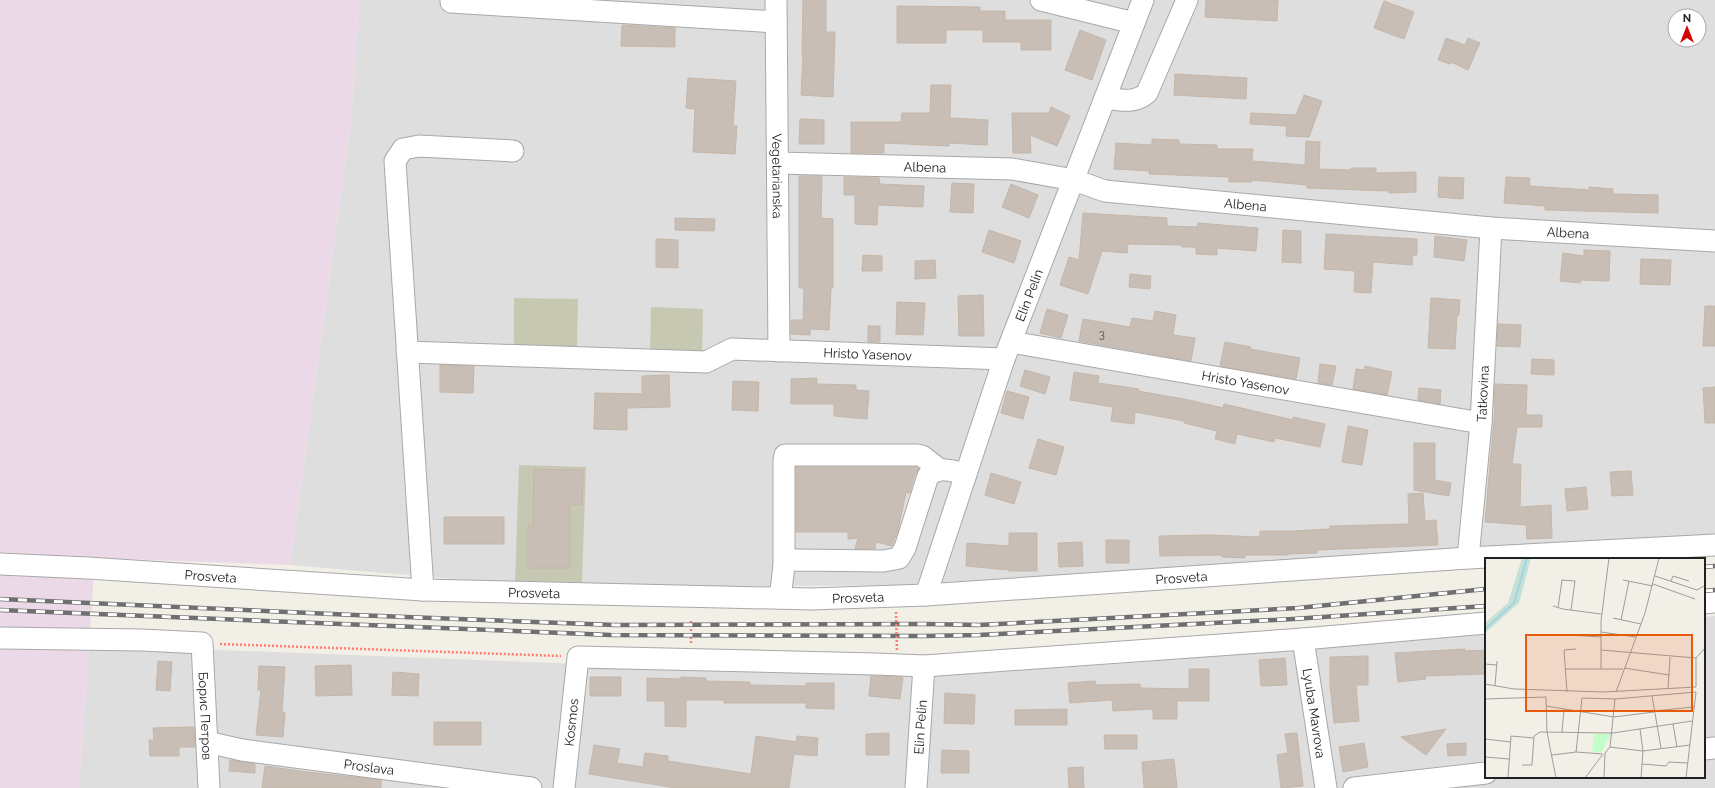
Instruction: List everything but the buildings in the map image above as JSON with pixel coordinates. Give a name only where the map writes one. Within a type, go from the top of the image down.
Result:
[{"type":"street","name":"Vegetarianska","points":[[776,0],[779,351]]},
{"type":"street","points":[[1041,0],[1134,23]]},
{"type":"street","name":"Elin Pelin","points":[[926,595],[1008,350],[1143,0]]},
{"type":"street","points":[[1105,98],[1131,101],[1140,99],[1147,93],[1187,0]]},
{"type":"street","points":[[451,2],[776,22]]},
{"type":"street","points":[[423,590],[395,161],[403,149],[419,146],[513,151]]},
{"type":"street","name":"Albena","points":[[778,163],[1012,169],[1074,180],[1105,191],[1491,228],[1715,241]]},
{"type":"street","name":"Tatkovina","points":[[1468,558],[1481,423],[1491,228]]},
{"type":"street","name":"Hristo Yasenov","points":[[407,352],[706,362],[732,348],[779,351],[1008,350],[1481,423]]},
{"type":"street","points":[[780,598],[784,566],[785,455],[917,455],[922,456],[939,469],[966,474]]},
{"type":"street","points":[[784,566],[788,561],[795,560],[884,561],[899,558],[905,548],[928,476],[933,471],[939,469]]},
{"type":"street","name":"Prosveta","points":[[0,564],[88,568],[423,590],[811,599],[926,595],[1468,558],[1715,545]]},
{"type":"street","points":[[1705,603],[1715,602]]},
{"type":"street","points":[[578,656],[924,666],[1303,639],[1485,623]]},
{"type":"street","points":[[0,638],[142,640],[202,643]]},
{"type":"street","name":"Lyuba Mavrova","points":[[1303,639],[1326,788]]},
{"type":"street","name":"Борис Петров","points":[[202,643],[208,742],[209,788]]},
{"type":"street","name":"Kosmos","points":[[564,788],[578,656]]},
{"type":"street","name":"Elin Pelin","points":[[916,788],[924,666]]},
{"type":"street","name":"Proslava","points":[[208,742],[393,779],[531,788]]},
{"type":"street","points":[[1705,749],[1715,748]]},
{"type":"street","points":[[1354,788],[1485,773]]},
{"type":"path","points":[[896,612],[897,652]]},
{"type":"path","points":[[692,621],[692,644]]},
{"type":"path","points":[[202,643],[578,656]]},
{"type":"shaded area","points":[[0,0],[359,0],[351,121],[290,565],[95,558],[79,788],[0,788]]},
{"type":"shaded area","points":[[359,0],[1715,0],[1715,535],[961,585],[548,587],[290,565],[351,121]]},
{"type":"shaded area","points":[[514,298],[578,299],[577,346],[514,346]]},
{"type":"shaded area","points":[[651,307],[703,309],[702,356],[650,355]]},
{"type":"shaded area","points":[[519,465],[586,467],[582,582],[515,581]]},
{"type":"shaded area","points":[[1715,616],[1715,788],[79,788],[89,645],[920,677],[1131,663],[1485,634],[1485,778],[1705,778],[1705,617]]},
{"type":"railway","points":[[1705,567],[1715,566]]},
{"type":"railway","points":[[0,599],[615,625],[979,625],[1298,608],[1485,589]]},
{"type":"railway","points":[[1705,591],[1715,590]]},
{"type":"railway","points":[[0,610],[611,635],[924,636],[979,635],[1293,619],[1485,606]]}]
